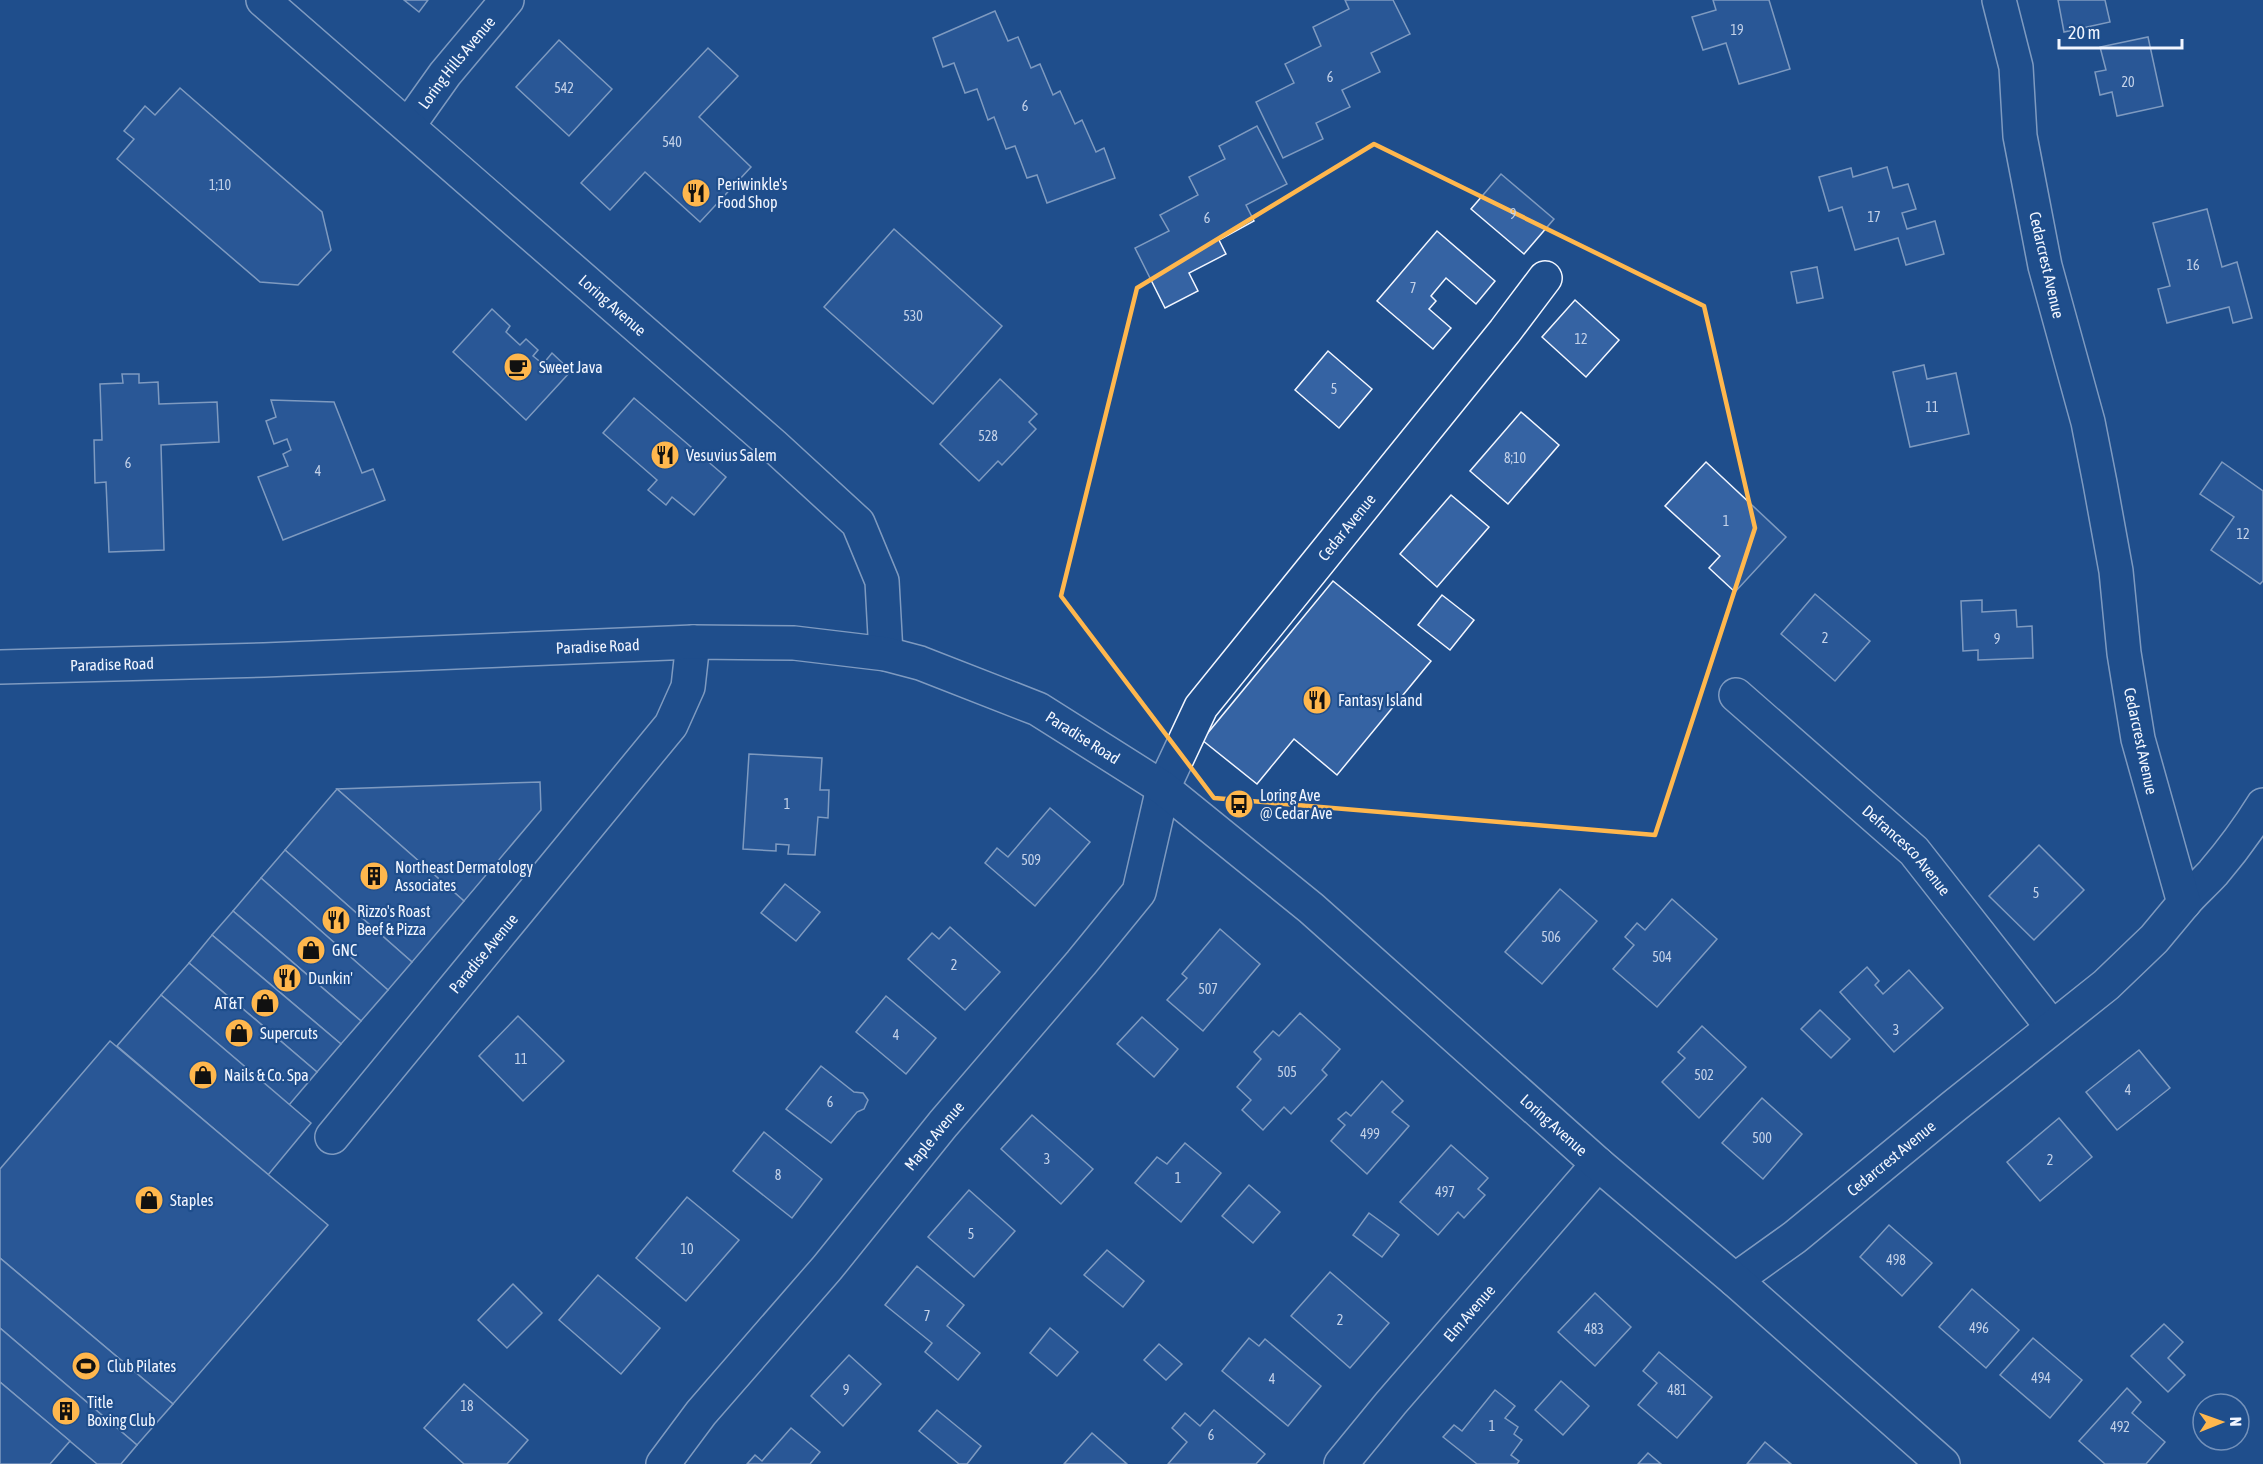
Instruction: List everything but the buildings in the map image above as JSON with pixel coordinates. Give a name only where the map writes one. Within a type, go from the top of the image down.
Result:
[{"type":"main road","name":"Loring Avenue","points":[[263,0],[773,445],[858,523],[882,580],[886,654]]},
{"type":"main road","name":"Loring Hills Avenue","points":[[408,126],[445,74],[507,0]]},
{"type":"main road","name":"Cedarcrest Avenue","points":[[1735,1280],[1795,1237],[2106,985],[2154,939],[2184,903],[2138,739],[2124,653],[2116,571],[2100,483],[2088,422],[2045,266],[2020,136],[2016,67],[1999,0]]},
{"type":"main road","name":"Cedar Avenue","points":[[1163,788],[1201,707],[1505,331],[1545,278]]},
{"type":"main road","name":"Paradise Road","points":[[0,667],[264,660],[693,642],[794,643],[886,654],[920,663],[1038,709],[1163,788]]},
{"type":"main road","name":"Paradise Avenue","points":[[332,1137],[671,725],[688,687],[693,642]]},
{"type":"main road","name":"Defrancesco Avenue","points":[[1736,695],[1914,851],[2052,1027]]},
{"type":"main road","name":"Loring Avenue","points":[[1163,788],[1311,908],[1598,1164],[1735,1280],[1938,1463]]},
{"type":"main road","name":"Maple Avenue","points":[[663,1464],[701,1413],[828,1268],[944,1124],[1139,892],[1163,788]]},
{"type":"main road","points":[[2184,903],[2211,875],[2250,826],[2263,805]]},
{"type":"main road","name":"Elm Avenue","points":[[1341,1464],[1598,1164]]},
{"type":"highlighted area","points":[[1374,144],[1704,306],[1755,528],[1655,835],[1214,798],[1061,596],[1137,288]]},
{"type":"place","name":"Periwinkle's Food Shop","points":[[696,193]]},
{"type":"place","name":"Sweet Java","points":[[518,367]]},
{"type":"place","name":"Vesuvius Salem","points":[[665,455]]},
{"type":"place","name":"Fantasy Island","points":[[1317,700]]},
{"type":"place","name":"Loring Ave @ Cedar Ave","points":[[1239,804]]},
{"type":"place","name":"Northeast Dermatology Associates","points":[[374,876]]},
{"type":"place","name":"Rizzo's Roast Beef & Pizza","points":[[336,920]]},
{"type":"place","name":"GNC","points":[[311,950]]},
{"type":"place","name":"Dunkin'","points":[[287,978]]},
{"type":"place","name":"AT&T","points":[[265,1003]]},
{"type":"place","name":"Supercuts","points":[[239,1033]]},
{"type":"place","name":"Nails & Co. Spa","points":[[203,1075]]},
{"type":"place","name":"Staples","points":[[149,1200]]},
{"type":"place","name":"Club Pilates","points":[[86,1366]]},
{"type":"place","name":"Title Boxing Club","points":[[66,1411]]}]
